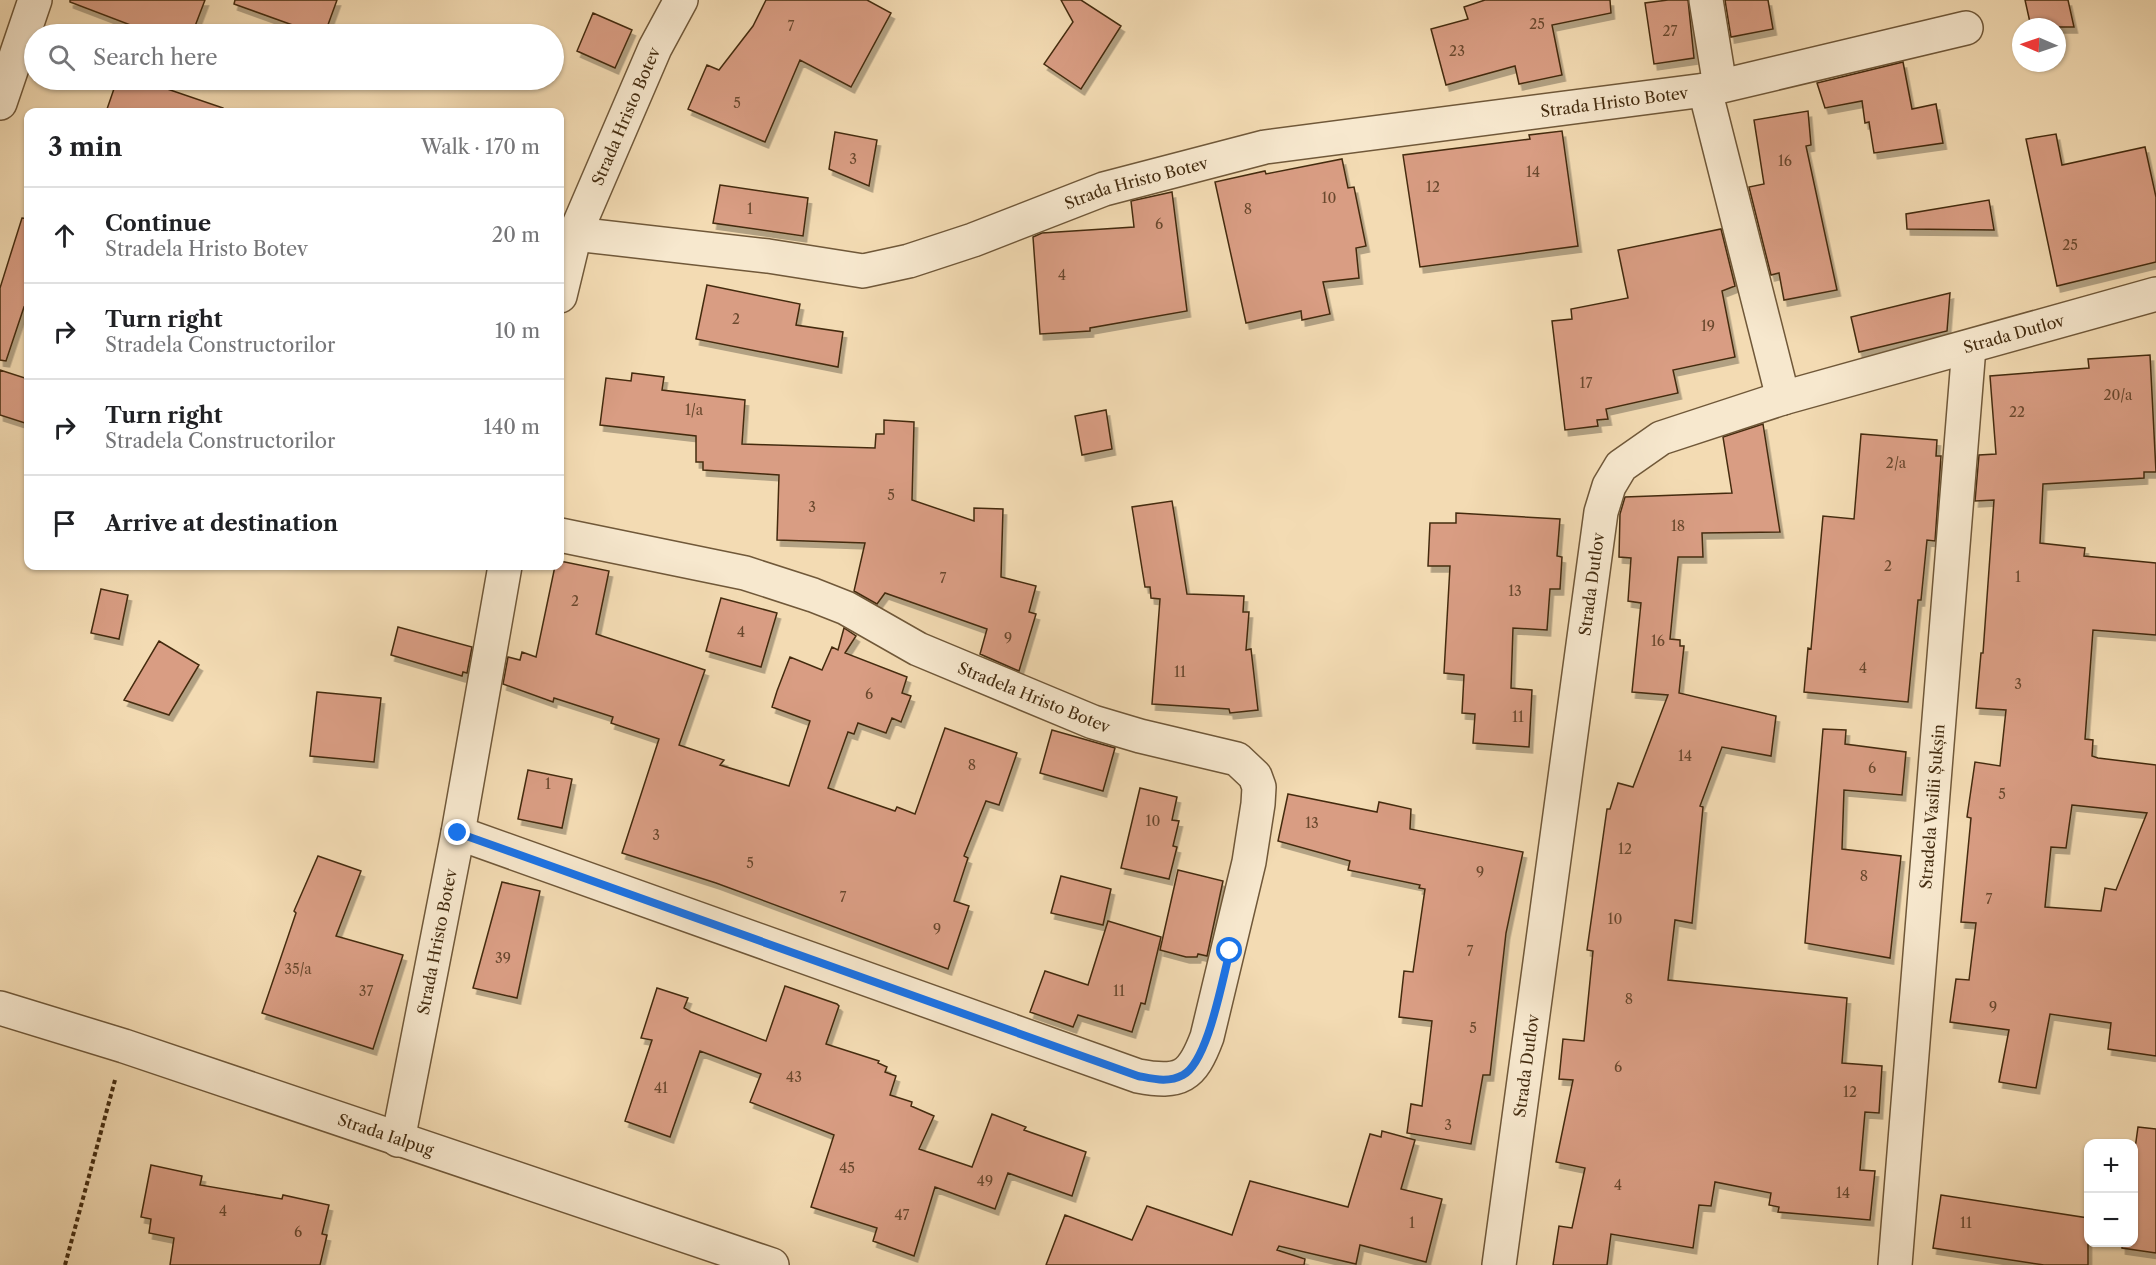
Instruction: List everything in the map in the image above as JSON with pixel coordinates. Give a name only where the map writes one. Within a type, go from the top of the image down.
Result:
[{"type":"street","points":[[27,24],[35,0]]},
{"type":"street","name":"Strada Hristo Botev","points":[[564,278],[574,234],[655,48],[681,0]]},
{"type":"street","name":"Strada Hristo Botev","points":[[1706,0],[1713,88],[1783,398]]},
{"type":"street","name":"Strada Hristo Botev","points":[[574,234],[768,256],[863,271],[909,261],[973,240],[1104,189],[1265,147],[1713,88],[1966,28]]},
{"type":"street","points":[[0,103],[24,32]]},
{"type":"street","name":"Strada Dutlov","points":[[1499,1265],[1601,512],[1610,486],[1622,466],[1661,438],[1783,398],[2156,294]]},
{"type":"street","name":"Stradela Vasilii Șukșin","points":[[1894,1265],[1969,347]]},
{"type":"street","name":"Stradela Hristo Botev","points":[[458,833],[1138,1076],[1164,1081],[1184,1074],[1197,1063],[1207,1037],[1247,873],[1258,804],[1259,787],[1247,765],[1238,759],[1140,736],[1093,722],[918,649],[846,608],[813,595],[745,573],[564,536]]},
{"type":"street","name":"Strada Hristo Botev","points":[[398,1140],[458,833],[504,570]]},
{"type":"street","name":"Strada Ialpug","points":[[0,1008],[124,1046],[772,1265]]},
{"type":"path","points":[[65,1265],[124,1046]]},
{"type":"building","points":[[70,0],[205,0],[196,24],[128,24],[70,2]]},
{"type":"building","points":[[235,0],[337,0],[328,24],[290,24],[234,4]]},
{"type":"building","points":[[766,0],[867,0],[891,13],[851,87],[800,60],[765,142],[688,109],[707,65],[719,70],[753,26]]},
{"type":"building","points":[[1061,0],[1081,0],[1121,26],[1081,89],[1044,64],[1073,22]]},
{"type":"building","points":[[1485,0],[1610,0],[1611,13],[1552,25],[1562,75],[1519,84],[1515,66],[1446,85],[1431,29],[1468,19],[1464,7]]},
{"type":"building","points":[[1688,0],[1694,58],[1654,64],[1645,3]]},
{"type":"building","points":[[1725,0],[1768,0],[1773,29],[1731,37]]},
{"type":"building","points":[[2025,0],[2068,0],[2074,27],[2066,27],[2066,18],[2029,18]]},
{"type":"building","points":[[593,13],[632,30],[615,68],[577,51]]},
{"type":"building","points":[[1903,62],[1912,109],[1936,104],[1943,143],[1874,153],[1869,122],[1865,123],[1862,101],[1825,108],[1817,83]]},
{"type":"building","points":[[114,90],[170,90],[223,108],[107,108]]},
{"type":"building","points":[[1808,111],[1811,145],[1806,146],[1837,290],[1784,300],[1779,273],[1771,275],[1749,187],[1764,184],[1754,120]]},
{"type":"building","points":[[1562,131],[1578,246],[1420,267],[1403,155],[1530,139],[1529,135]]},
{"type":"building","points":[[835,132],[877,140],[869,186],[829,169]]},
{"type":"building","points":[[2056,134],[2062,165],[2145,147],[2156,197],[2156,262],[2057,286],[2026,139]]},
{"type":"building","points":[[1342,159],[1348,188],[1354,187],[1366,246],[1356,248],[1359,278],[1323,282],[1330,314],[1302,320],[1301,311],[1246,323],[1215,182],[1265,171],[1266,174]]},
{"type":"building","points":[[720,185],[808,198],[803,236],[713,223]]},
{"type":"building","points":[[1172,192],[1187,311],[1090,328],[1090,331],[1040,334],[1033,237],[1042,233],[1134,227],[1131,201]]},
{"type":"building","points":[[1989,200],[1994,230],[1907,229],[1906,214]]},
{"type":"building","points":[[22,218],[24,218],[24,307],[6,361],[0,360],[0,288]]},
{"type":"building","points":[[1721,229],[1735,286],[1722,291],[1735,357],[1673,370],[1678,393],[1606,409],[1608,419],[1597,420],[1598,426],[1565,430],[1552,321],[1572,319],[1571,309],[1628,298],[1618,250]]},
{"type":"building","points":[[707,285],[800,304],[796,325],[843,332],[838,367],[696,339]]},
{"type":"building","points":[[1950,293],[1947,331],[1859,352],[1851,317]]},
{"type":"building","points":[[2150,355],[2156,472],[2144,472],[2144,478],[2043,484],[2040,543],[2085,548],[2084,556],[2156,563],[2156,635],[2093,630],[2085,739],[2093,740],[2092,756],[2156,765],[2156,1056],[2108,1049],[2111,1023],[2050,1014],[2036,1088],[1999,1082],[2009,1030],[1950,1022],[1956,979],[1969,980],[1976,923],[1961,922],[1971,818],[1967,817],[1975,762],[2000,766],[2006,710],[1976,708],[1981,653],[1983,653],[1994,500],[1975,501],[1979,455],[1996,454],[1990,376],[2089,368],[2088,359]],"holes":[[[2072,805],[2147,813],[2116,890],[2105,888],[2101,911],[2045,907],[2051,847],[2066,848]]]},
{"type":"building","points":[[0,370],[24,378],[24,423],[0,415]]},
{"type":"building","points":[[632,373],[664,377],[662,390],[745,400],[742,444],[875,448],[876,434],[884,434],[884,420],[914,422],[912,500],[974,521],[974,508],[1003,509],[1001,577],[1036,586],[1029,612],[1036,614],[1019,671],[980,654],[987,629],[885,593],[877,604],[854,591],[865,543],[777,540],[779,475],[703,470],[703,462],[696,462],[696,436],[600,425],[606,378],[631,381]]},
{"type":"building","points":[[1106,410],[1112,449],[1082,455],[1075,416]]},
{"type":"building","points":[[1763,424],[1780,532],[1702,533],[1703,557],[1678,557],[1670,639],[1680,640],[1680,646],[1684,646],[1679,693],[1776,716],[1771,756],[1722,747],[1700,806],[1703,807],[1692,923],[1675,920],[1668,980],[1847,998],[1842,1063],[1882,1066],[1879,1113],[1865,1112],[1860,1170],[1875,1171],[1870,1220],[1778,1212],[1779,1207],[1769,1205],[1771,1193],[1715,1182],[1711,1206],[1699,1205],[1693,1248],[1611,1234],[1607,1265],[1553,1265],[1559,1226],[1572,1228],[1585,1168],[1556,1162],[1573,1080],[1559,1079],[1563,1039],[1584,1041],[1593,951],[1587,950],[1607,809],[1610,809],[1618,783],[1633,787],[1668,695],[1632,692],[1641,603],[1628,601],[1631,558],[1619,557],[1620,514],[1625,497],[1732,493],[1723,437]]},
{"type":"building","points":[[1861,434],[1937,440],[1936,456],[1941,456],[1935,541],[1927,540],[1921,600],[1918,600],[1908,702],[1804,692],[1808,648],[1811,649],[1823,516],[1854,519]]},
{"type":"building","points":[[1172,501],[1187,594],[1244,596],[1243,612],[1249,612],[1246,650],[1251,649],[1258,710],[1230,713],[1229,709],[1152,704],[1160,599],[1151,598],[1150,587],[1145,587],[1132,507]]},
{"type":"building","points":[[1456,513],[1560,519],[1557,556],[1562,557],[1560,589],[1550,589],[1547,630],[1513,628],[1511,688],[1532,690],[1529,747],[1473,743],[1475,714],[1462,713],[1464,675],[1444,673],[1450,566],[1428,566],[1430,523],[1456,523]]},
{"type":"building","points":[[564,562],[609,571],[596,634],[705,670],[679,745],[724,760],[720,765],[789,786],[810,721],[772,707],[777,691],[790,657],[822,670],[832,647],[838,650],[844,628],[856,636],[845,653],[907,677],[902,693],[911,696],[901,722],[892,718],[886,733],[858,723],[854,734],[848,732],[828,788],[895,811],[897,807],[915,814],[945,728],[1017,753],[999,805],[986,801],[964,856],[968,858],[954,901],[969,906],[948,969],[716,883],[622,853],[659,739],[611,723],[613,717],[554,698],[553,702],[503,684],[508,657],[520,660],[522,652],[536,657],[554,570],[564,570]]},
{"type":"building","points":[[101,589],[128,595],[119,639],[91,633]]},
{"type":"building","points":[[721,598],[777,613],[761,667],[706,651]]},
{"type":"building","points":[[398,627],[472,647],[467,673],[463,672],[462,676],[391,655]]},
{"type":"building","points":[[159,641],[199,665],[169,715],[124,700]]},
{"type":"building","points":[[317,692],[381,698],[374,762],[310,756]]},
{"type":"building","points":[[1823,729],[1846,730],[1845,744],[1906,752],[1902,795],[1844,790],[1842,849],[1901,856],[1890,958],[1805,943]]},
{"type":"building","points":[[1052,730],[1115,748],[1103,791],[1040,773]]},
{"type":"building","points":[[528,770],[572,779],[562,828],[518,819]]},
{"type":"building","points":[[1140,788],[1177,797],[1172,820],[1179,821],[1173,846],[1177,847],[1169,879],[1121,868]]},
{"type":"building","points":[[1288,794],[1377,812],[1379,802],[1411,809],[1410,829],[1523,852],[1506,933],[1490,1075],[1483,1075],[1471,1144],[1407,1133],[1411,1104],[1422,1106],[1432,1021],[1399,1017],[1404,971],[1413,972],[1425,889],[1419,888],[1420,885],[1348,870],[1350,861],[1278,841]]},
{"type":"building","points":[[318,856],[361,871],[336,936],[403,955],[373,1049],[262,1013],[296,913],[294,911]]},
{"type":"building","points":[[1178,870],[1223,881],[1207,956],[1198,954],[1197,957],[1186,957],[1160,950]]},
{"type":"building","points":[[1061,876],[1111,889],[1103,925],[1051,913]]},
{"type":"building","points":[[502,882],[540,891],[517,998],[473,988]]},
{"type":"building","points":[[1108,921],[1161,937],[1145,1004],[1141,1003],[1132,1032],[1078,1015],[1073,1027],[1030,1012],[1045,971],[1088,985]]},
{"type":"building","points":[[785,986],[837,1004],[839,1006],[826,1044],[879,1061],[878,1063],[887,1067],[885,1072],[896,1076],[890,1095],[912,1102],[911,1106],[934,1116],[919,1149],[972,1167],[992,1114],[1026,1127],[1024,1130],[1086,1152],[1072,1196],[1008,1173],[995,1209],[935,1187],[914,1256],[873,1241],[877,1228],[811,1207],[834,1135],[750,1102],[761,1074],[700,1051],[670,1137],[625,1121],[652,1040],[641,1038],[657,988],[688,998],[684,1008],[691,1012],[766,1041]]},
{"type":"building","points":[[2138,1127],[2156,1129],[2156,1253],[2122,1248],[2138,1247]]},
{"type":"building","points":[[1382,1131],[1415,1140],[1401,1189],[1442,1199],[1426,1262],[1360,1245],[1356,1264],[1279,1246],[1277,1250],[1305,1259],[1304,1265],[1046,1265],[1065,1215],[1132,1240],[1147,1206],[1232,1235],[1250,1181],[1348,1207],[1370,1134],[1381,1137]]},
{"type":"building","points":[[151,1165],[202,1176],[200,1185],[282,1199],[283,1195],[329,1205],[322,1234],[327,1235],[320,1265],[170,1265],[174,1238],[149,1233],[151,1219],[141,1217]]},
{"type":"building","points":[[1941,1195],[2084,1217],[2084,1247],[2088,1247],[2088,1265],[2044,1265],[1933,1248]]},
{"type":"route","points":[[458,833],[1138,1076],[1164,1081],[1184,1074],[1197,1063],[1207,1037],[1230,951]]}]
